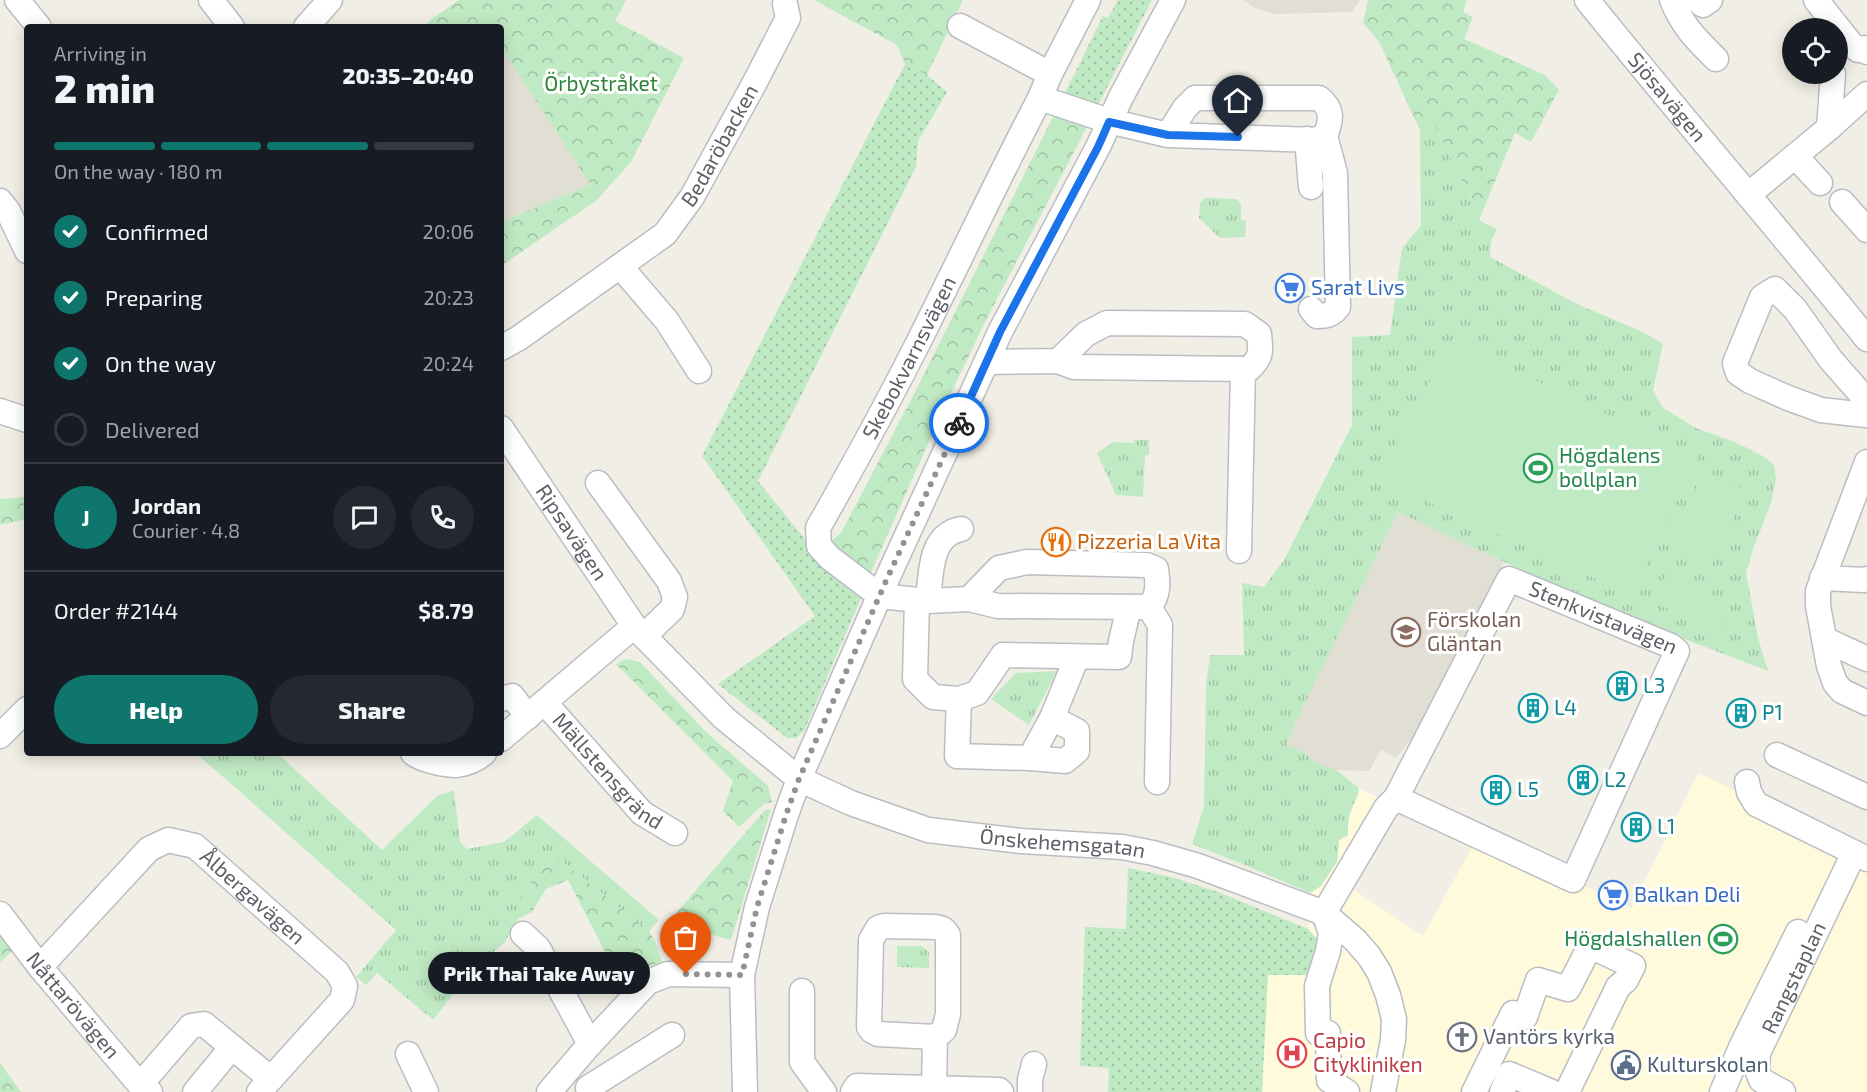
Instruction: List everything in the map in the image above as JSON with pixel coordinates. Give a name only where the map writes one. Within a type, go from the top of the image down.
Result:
[{"type":"street","points":[[17,0],[37,24]]},
{"type":"street","points":[[211,0],[230,24]]},
{"type":"street","points":[[309,24],[330,0]]},
{"type":"street","points":[[745,1092],[742,975],[757,907],[799,779],[1000,332],[1173,0]]},
{"type":"street","name":"Sjösavägen","points":[[1587,0],[1648,77],[1749,195],[1867,339]]},
{"type":"street","points":[[1672,0],[1689,32],[1716,60]]},
{"type":"street","points":[[1697,0],[1703,5],[1710,0]]},
{"type":"street","points":[[1816,0],[1851,44],[1862,51],[1848,61]]},
{"type":"street","name":"Skebokvarnsvägen","points":[[880,597],[830,558],[819,546],[818,528],[886,406],[1040,98],[1078,3]]},
{"type":"street","name":"Bedaröbacken","points":[[504,346],[665,234],[692,197],[788,18],[785,4]]},
{"type":"street","points":[[960,26],[1050,74]]},
{"type":"street","points":[[1829,128],[1832,84]]},
{"type":"street","points":[[1749,195],[1867,94]]},
{"type":"street","points":[[1040,98],[1109,122],[1168,135],[1316,137],[1329,127],[1330,116],[1328,105],[1319,98],[1195,98],[1185,108],[1168,135]]},
{"type":"street","points":[[1311,187],[1316,137]]},
{"type":"street","points":[[1311,309],[1317,316],[1325,316],[1334,312],[1338,307],[1335,173],[1316,137]]},
{"type":"street","points":[[1795,156],[1820,183]]},
{"type":"street","points":[[0,201],[8,211],[24,245]]},
{"type":"street","points":[[1842,202],[1867,230]]},
{"type":"street","points":[[620,266],[667,321],[699,370]]},
{"type":"street","points":[[1775,289],[1795,309],[1865,405],[1821,410],[1750,381],[1738,373],[1735,363],[1762,297],[1775,289]]},
{"type":"street","points":[[987,362],[1059,361],[1074,367],[1249,369],[1257,362],[1261,351],[1259,334],[1245,324],[1107,323],[1086,334],[1059,361]]},
{"type":"street","points":[[1239,551],[1243,369]]},
{"type":"street","points":[[0,411],[24,419]]},
{"type":"street","name":"Ripsavägen","points":[[504,439],[508,454],[639,631],[724,718],[799,779]]},
{"type":"street","points":[[1867,462],[1818,591],[1818,606],[1829,666],[1835,683],[1842,691],[1867,703]]},
{"type":"street","points":[[504,737],[639,631],[672,609],[675,597],[669,581],[598,483]]},
{"type":"street","points":[[961,530],[950,531],[935,550],[923,600],[915,679],[933,697],[959,699],[977,693],[1003,655],[1119,657],[1121,641],[1139,607]]},
{"type":"street","points":[[880,597],[923,600],[969,599],[998,606],[1139,607],[1156,599],[1157,576],[1156,569],[1146,565],[1027,562],[999,568],[969,599]]},
{"type":"street","points":[[1822,578],[1867,579]]},
{"type":"street","name":"Stenkvistavägen","points":[[1509,579],[1671,646],[1677,651],[1572,880],[1396,798],[1509,579]]},
{"type":"street","points":[[1139,607],[1160,625],[1157,782]]},
{"type":"street","points":[[1826,640],[1867,659]]},
{"type":"street","points":[[1030,758],[1052,718],[1077,657]]},
{"type":"street","name":"Mällstensgränd","points":[[504,698],[512,696],[536,710],[642,813],[675,833]]},
{"type":"street","points":[[959,699],[957,756],[1065,761],[1077,751],[1077,731],[1052,718]]},
{"type":"street","points":[[0,736],[24,712]]},
{"type":"street","points":[[1777,755],[1867,797]]},
{"type":"street","points":[[417,756],[456,765],[480,756]]},
{"type":"street","name":"Önskehemsgatan","points":[[799,779],[851,803],[927,830],[1021,841],[1122,847],[1153,853],[1197,866],[1324,914],[1355,940],[1369,956],[1389,994],[1394,1019],[1393,1040],[1383,1092]]},
{"type":"street","points":[[1747,782],[1749,792],[1756,804],[1854,853]]},
{"type":"street","points":[[1347,1092],[1329,1080],[1329,1033],[1318,1033],[1317,986],[1331,933],[1324,914],[1386,808],[1396,798]]},
{"type":"street","name":"Ålbergavägen","points":[[40,967],[149,849],[168,840],[195,846],[338,972],[345,986],[342,1000],[265,1086],[232,1047],[204,1024],[192,1026],[145,1088]]},
{"type":"street","name":"Rangstaplan","points":[[1722,1092],[1758,1053],[1854,853]]},
{"type":"street","name":"Nåttarövägen","points":[[0,914],[40,967],[145,1088]]},
{"type":"street","points":[[884,926],[936,927],[948,935],[948,1014],[944,1030],[935,1037],[878,1034],[869,1027],[871,940],[878,928],[884,926]]},
{"type":"street","points":[[523,934],[538,948],[590,1044]]},
{"type":"street","points":[[1474,1092],[1513,1013],[1525,1017],[1538,980],[1568,989],[1590,946],[1633,966],[1626,980],[1617,987],[1565,1091],[1509,1074],[1502,1092]]},
{"type":"street","points":[[549,1092],[648,982],[668,974],[742,975]]},
{"type":"street","points":[[802,991],[802,1062],[824,1092]]},
{"type":"street","points":[[569,1068],[588,1090],[672,1035]]},
{"type":"street","points":[[934,1089],[935,1037]]},
{"type":"street","points":[[195,1092],[232,1047]]},
{"type":"street","points":[[408,1054],[426,1092]]},
{"type":"street","points":[[1030,1092],[1034,1064]]},
{"type":"street","points":[[1746,1067],[1761,1080],[1783,1092]]},
{"type":"street","points":[[853,1092],[857,1086],[999,1089],[1002,1092]]},
{"type":"shaded area","points":[[1243,0],[1360,0],[1352,12],[1273,14],[1253,7]]},
{"type":"shaded area","points":[[504,52],[590,184],[504,221]]},
{"type":"shaded area","name":"Förskolan Gläntan","points":[[1398,512],[1504,562],[1440,702],[1396,758],[1381,750],[1369,771],[1336,770],[1314,762],[1305,753],[1287,746],[1296,722]]},
{"type":"shaded area","points":[[1698,773],[1867,853],[1867,1092],[1262,1092],[1268,975],[1320,942],[1308,929],[1310,893],[1321,886],[1337,862],[1339,840],[1348,835],[1348,822],[1359,788],[1384,800],[1345,884],[1423,936],[1476,840],[1573,880],[1631,909]]},
{"type":"green space","name":"Örbystråket","points":[[459,0],[626,0],[615,21],[684,58],[631,162],[597,200],[504,264],[504,221],[590,184],[504,52],[504,24],[427,24]]},
{"type":"green space","points":[[814,0],[963,0],[927,75],[905,64],[897,45]]},
{"type":"green space","points":[[1118,0],[1152,0],[1096,109],[1063,97],[1103,16],[1108,18]]},
{"type":"green space","points":[[1368,0],[1467,0],[1463,12],[1473,17],[1464,39],[1545,75],[1559,90],[1531,142],[1515,133],[1479,220],[1434,124],[1420,130],[1379,42],[1363,23]]},
{"type":"green space","points":[[905,64],[927,75],[947,92],[918,141],[916,167],[758,481],[831,568],[862,596],[804,731],[796,738],[787,738],[718,684],[815,616],[702,456]]},
{"type":"green space","points":[[1056,111],[1089,123],[986,320],[943,410],[868,579],[828,544],[841,533],[915,392]]},
{"type":"green space","points":[[1434,124],[1479,220],[1497,229],[1491,241],[1490,257],[1577,304],[1643,332],[1663,344],[1653,390],[1662,407],[1696,428],[1737,443],[1761,455],[1774,465],[1776,479],[1771,503],[1746,573],[1758,638],[1768,671],[1658,629],[1504,562],[1398,512],[1287,745],[1305,753],[1315,762],[1336,770],[1359,788],[1350,815],[1348,835],[1339,840],[1337,862],[1321,886],[1310,893],[1192,844],[1204,807],[1206,686],[1210,655],[1244,655],[1242,583],[1264,587],[1284,560],[1352,425],[1352,337],[1390,335],[1402,248],[1421,226],[1420,130]]},
{"type":"green space","points":[[1205,198],[1237,199],[1241,205],[1241,220],[1246,221],[1245,237],[1220,238],[1199,218],[1200,203]]},
{"type":"green space","name":"Högdalens bollplan","points":[[1451,341],[1698,457],[1631,595],[1377,479]]},
{"type":"green space","points":[[1134,440],[1149,440],[1149,455],[1145,455],[1143,497],[1116,495],[1097,453],[1113,442],[1134,443]]},
{"type":"green space","points":[[1704,471],[1746,490],[1711,567],[1668,548]]},
{"type":"green space","points":[[24,497],[24,520],[0,525],[0,499]]},
{"type":"green space","points":[[1666,574],[1731,604],[1718,632],[1653,602]]},
{"type":"green space","points":[[626,659],[640,662],[705,731],[768,786],[772,802],[764,804],[739,827],[723,811],[733,781],[616,664]]},
{"type":"green space","points":[[1057,671],[1029,725],[991,699],[1016,673]]},
{"type":"green space","points":[[199,756],[280,756],[382,850],[437,796],[454,790],[460,842],[467,849],[504,842],[537,815],[659,920],[649,931],[558,858],[550,856],[520,897],[532,912],[518,919],[505,942],[469,974],[433,1020],[377,973],[366,985],[356,977],[396,930]]},
{"type":"green space","points":[[771,809],[731,940],[702,932],[665,926],[765,810]]},
{"type":"green space","points":[[550,856],[558,858],[649,931],[662,962],[648,966],[624,989],[568,880],[546,889],[532,912],[520,897]]},
{"type":"green space","points":[[1128,868],[1171,877],[1218,892],[1308,929],[1320,942],[1314,975],[1268,975],[1262,1092],[1108,1092],[1109,1068],[1080,1066],[1085,927],[1126,929]]},
{"type":"green space","points":[[0,930],[15,948],[0,962]]},
{"type":"green space","points":[[897,946],[921,946],[929,952],[929,968],[897,967]]},
{"type":"green space","points":[[0,1063],[21,1092],[0,1092]]},
{"type":"way so far","points":[[686,974],[742,975],[757,907],[799,779],[886,581],[959,423]]},
{"type":"place","name":"Sarat Livs","points":[[1290,288]]},
{"type":"place","name":"Högdalens bollplan","points":[[1538,468]]},
{"type":"place","name":"Pizzeria La Vita","points":[[1056,542]]},
{"type":"place","name":"Förskolan Gläntan","points":[[1406,632]]},
{"type":"place","name":"L3","points":[[1622,686]]},
{"type":"place","name":"L4","points":[[1533,708]]},
{"type":"place","name":"P1","points":[[1741,713]]},
{"type":"place","name":"L2","points":[[1583,780]]},
{"type":"place","name":"L5","points":[[1496,790]]},
{"type":"place","name":"L1","points":[[1636,827]]},
{"type":"place","name":"Balkan Deli","points":[[1613,895]]},
{"type":"place","name":"Högdalshallen","points":[[1723,939]]},
{"type":"place","name":"Prik Thai Take Away","points":[[686,974]]},
{"type":"place","name":"Vantörs kyrka","points":[[1462,1037]]},
{"type":"place","name":"Capio Citykliniken","points":[[1292,1053]]},
{"type":"place","name":"Kulturskolan","points":[[1626,1065]]},
{"type":"route","points":[[959,423],[1000,332],[1109,122],[1168,135],[1238,137]]}]
